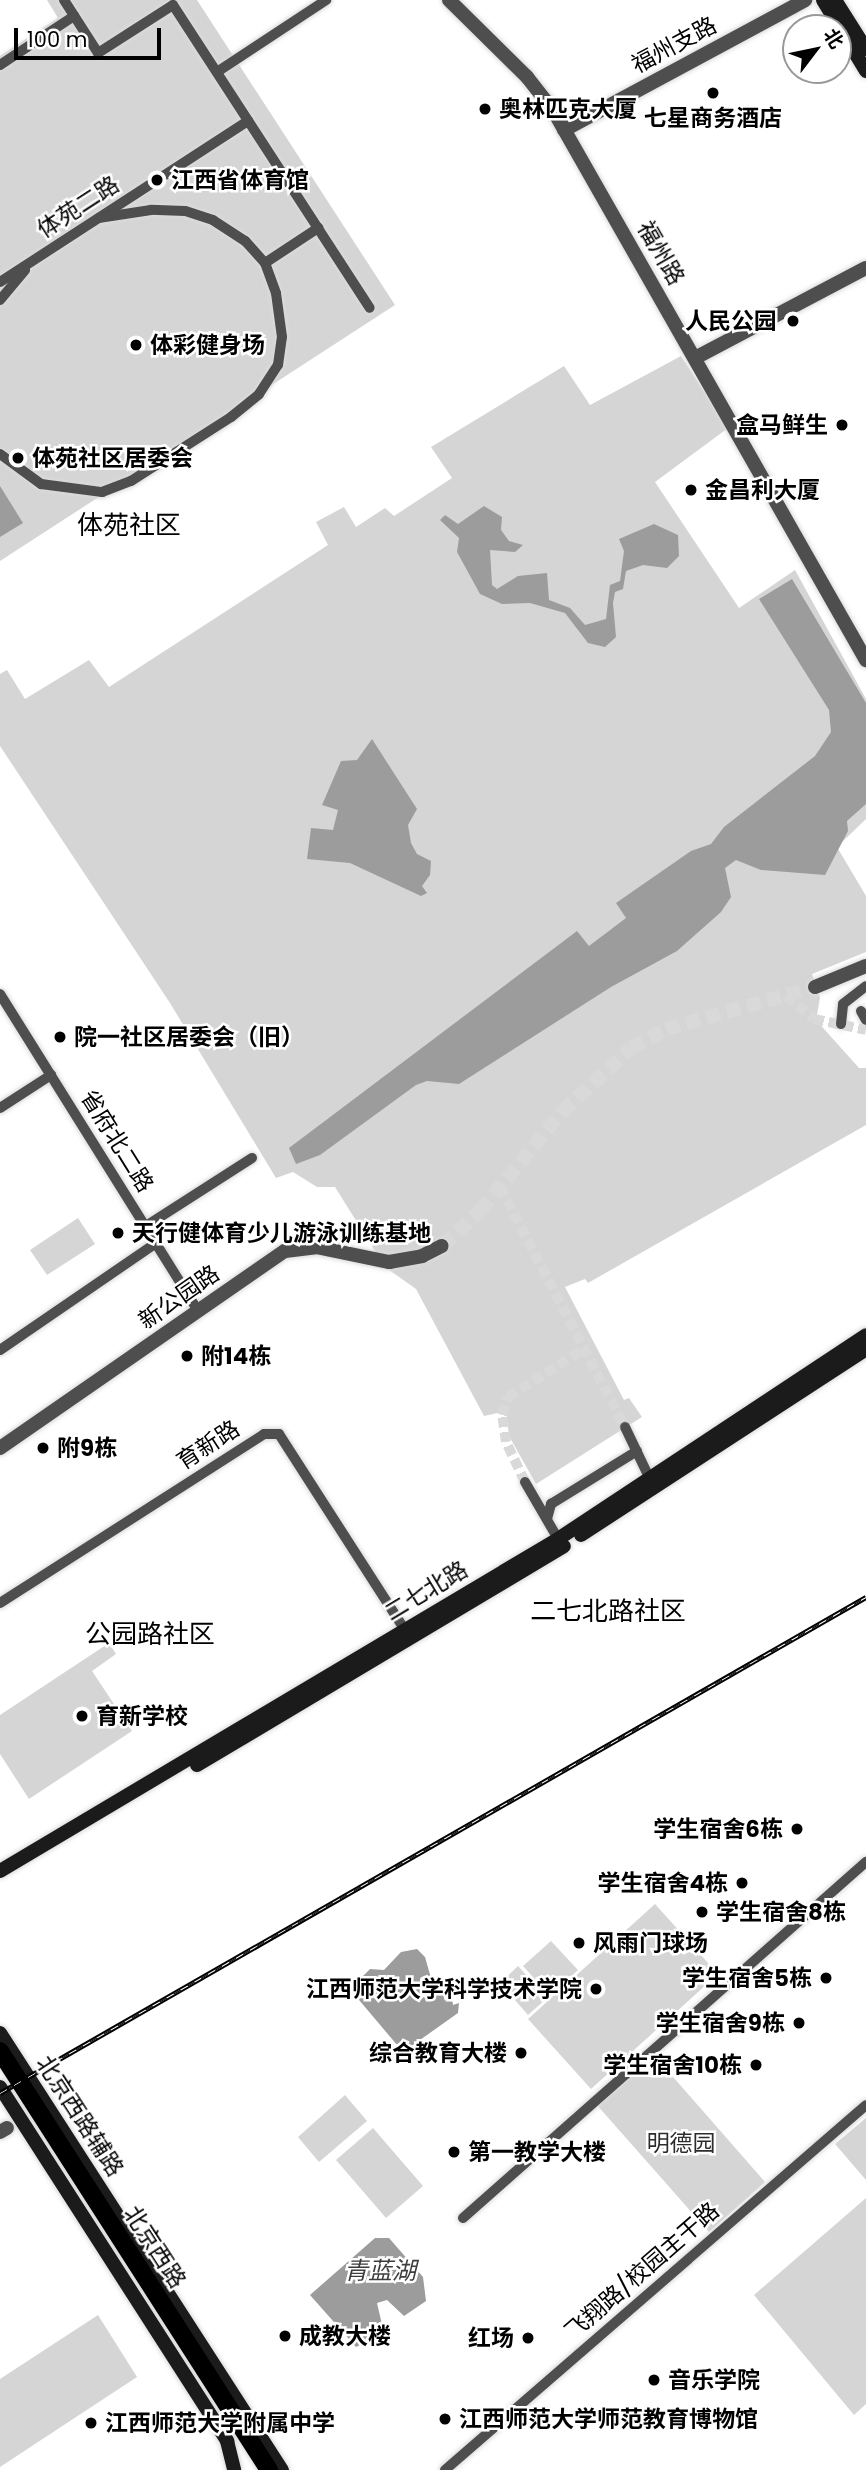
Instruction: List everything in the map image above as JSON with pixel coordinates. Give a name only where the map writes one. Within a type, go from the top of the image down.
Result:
[{"type":"main road","points":[[822,0],[866,71]]},
{"type":"main road","points":[[835,0],[866,49]]},
{"type":"main road","name":"二七北路","points":[[0,1871],[558,1539],[866,1335]]},
{"type":"main road","name":"二七北路","points":[[0,1882],[531,1568],[866,1349]]},
{"type":"main road","name":"北京西路辅路","points":[[0,2033],[282,2470]]},
{"type":"main road","name":"北京西路","points":[[0,2051],[269,2470]]},
{"type":"main road","name":"北京西路","points":[[0,2067],[259,2470]]},
{"type":"main road","points":[[0,2087],[226,2441],[234,2470]]},
{"type":"street","points":[[64,0],[97,53],[173,5],[370,308]]},
{"type":"street","points":[[217,72],[326,0]]},
{"type":"street","name":"福州路","points":[[449,0],[527,77],[564,130],[861,638],[866,660]]},
{"type":"street","name":"福州支路","points":[[564,130],[805,0]]},
{"type":"street","points":[[0,65],[74,16]]},
{"type":"street","name":"体苑二路","points":[[0,282],[248,121]]},
{"type":"street","points":[[0,454],[41,484],[102,492],[131,481],[231,417],[259,394],[278,365],[282,337],[276,293],[265,263],[245,241],[213,220],[185,211],[151,210],[99,218]]},
{"type":"street","points":[[265,263],[318,229]]},
{"type":"street","points":[[0,300],[32,261]]},
{"type":"street","points":[[695,358],[866,268]]},
{"type":"street","points":[[815,987],[866,966]]},
{"type":"street","points":[[841,1024],[843,1004],[866,986]]},
{"type":"street","name":"省府北二路","points":[[0,994],[198,1311]]},
{"type":"street","points":[[0,1108],[51,1075]]},
{"type":"street","points":[[146,1226],[252,1158]]},
{"type":"street","points":[[0,1350],[156,1242]]},
{"type":"street","name":"新公园路","points":[[0,1448],[198,1311],[297,1247],[389,1262],[422,1256],[442,1245]]},
{"type":"street","points":[[625,1427],[649,1478]]},
{"type":"street","name":"育新路","points":[[0,1602],[264,1434],[279,1434],[405,1630]]},
{"type":"street","points":[[547,1519],[551,1504],[637,1451]]},
{"type":"street","points":[[525,1482],[558,1539]]},
{"type":"street","points":[[463,2218],[866,1863]]},
{"type":"street","name":"飞翔路/校园主干路","points":[[445,2470],[866,2105]]},
{"type":"green space","name":"江西省体育馆","points":[[47,0],[197,0],[395,305],[0,561],[0,56],[58,18]]},
{"type":"green space","name":"人民公园","points":[[681,356],[728,428],[655,482],[739,608],[795,570],[866,699],[866,819],[837,847],[866,896],[866,952],[812,974],[820,998],[816,1020],[859,1068],[866,1068],[866,1125],[588,1283],[585,1279],[565,1287],[624,1400],[629,1398],[642,1417],[536,1484],[509,1436],[506,1411],[484,1416],[416,1289],[385,1267],[335,1187],[317,1187],[293,1172],[276,1178],[170,1003],[0,746],[0,674],[7,670],[25,699],[89,660],[109,687],[328,545],[316,522],[344,507],[356,527],[385,508],[394,516],[452,478],[431,447],[564,366],[590,405]]},
{"type":"green space","points":[[78,1218],[95,1244],[47,1275],[30,1250]]},
{"type":"green space","points":[[109,1643],[116,1654],[92,1671],[132,1731],[29,1799],[0,1754],[0,1715]]},
{"type":"green space","points":[[655,1904],[718,1974],[591,2089],[528,2019]]},
{"type":"green space","points":[[551,1941],[578,1970],[550,1996],[523,1966]]},
{"type":"green space","points":[[518,1966],[547,1998],[528,2015],[500,1983]]},
{"type":"green space","name":"明德园","points":[[653,2054],[765,2182],[709,2232],[596,2104]]},
{"type":"green space","points":[[345,2095],[367,2121],[319,2162],[298,2137]]},
{"type":"green space","points":[[866,2118],[866,2180],[835,2144]]},
{"type":"green space","points":[[373,2128],[423,2186],[386,2218],[336,2160]]},
{"type":"green space","points":[[866,2198],[866,2404],[854,2415],[754,2295]]},
{"type":"green space","points":[[98,2315],[137,2377],[0,2467],[0,2379]]},
{"type":"water","points":[[0,486],[23,523],[0,537]]},
{"type":"water","points":[[484,506],[502,517],[501,530],[509,541],[523,545],[515,552],[490,550],[492,585],[497,589],[518,576],[547,573],[549,600],[570,608],[585,625],[606,619],[610,585],[620,581],[624,551],[619,539],[654,524],[678,535],[679,556],[667,568],[643,565],[626,571],[623,589],[615,592],[613,603],[616,637],[605,647],[588,643],[565,613],[530,603],[502,604],[480,594],[457,552],[459,538],[440,520],[445,515],[458,524]]},
{"type":"water","points":[[792,579],[866,703],[866,804],[847,821],[848,831],[825,875],[761,870],[736,860],[725,868],[731,897],[721,912],[677,951],[611,987],[459,1084],[427,1081],[416,1085],[320,1155],[296,1164],[289,1148],[577,931],[589,946],[626,918],[616,903],[691,851],[711,844],[724,827],[815,756],[831,732],[829,710],[759,599]]},
{"type":"water","points":[[372,739],[417,809],[408,825],[411,843],[417,854],[431,861],[430,875],[422,886],[427,893],[421,896],[350,863],[307,859],[311,828],[333,830],[338,810],[322,805],[341,761],[357,760]]},
{"type":"water","points":[[417,1949],[425,1957],[431,1978],[448,1978],[456,1988],[451,1992],[453,2005],[459,2003],[458,2013],[403,2052],[354,1994],[355,1984],[370,1969],[384,1970],[401,1952]]},
{"type":"water","name":"青蓝湖","points":[[375,2238],[389,2238],[423,2277],[426,2301],[404,2316],[387,2300],[377,2303],[384,2333],[356,2347],[310,2295]]},
{"type":"tunnel","points":[[442,1246],[480,1211],[562,1112],[631,1048],[666,1029],[815,987]]},
{"type":"tunnel","points":[[786,996],[814,1019],[866,1030]]},
{"type":"tunnel","points":[[500,1187],[625,1427]]},
{"type":"tunnel","points":[[525,1482],[506,1442],[502,1415],[508,1397],[584,1349]]},
{"type":"railway","points":[[0,2093],[866,1597]]},
{"type":"place","name":"七星商务酒店","points":[[713,93]]},
{"type":"place","name":"奥林匹克大厦","points":[[485,109]]},
{"type":"place","name":"江西省体育馆","points":[[157,180]]},
{"type":"place","name":"人民公园","points":[[793,321]]},
{"type":"place","name":"体彩健身场","points":[[136,345]]},
{"type":"place","name":"盒马鲜生","points":[[842,425]]},
{"type":"place","name":"体苑社区居委会","points":[[18,458]]},
{"type":"place","name":"金昌利大厦","points":[[691,490]]},
{"type":"place","name":"院一社区居委会（旧）","points":[[60,1037]]},
{"type":"place","name":"天行健体育少儿游泳训练基地","points":[[118,1233]]},
{"type":"place","name":"附14栋","points":[[187,1356]]},
{"type":"place","name":"附9栋","points":[[43,1448]]},
{"type":"place","name":"育新学校","points":[[82,1716]]},
{"type":"place","name":"学生宿舍6栋","points":[[797,1829]]},
{"type":"place","name":"学生宿舍4栋","points":[[742,1883]]},
{"type":"place","name":"学生宿舍8栋","points":[[702,1912]]},
{"type":"place","name":"风雨门球场","points":[[579,1943]]},
{"type":"place","name":"学生宿舍5栋","points":[[826,1978]]},
{"type":"place","name":"江西师范大学科学技术学院","points":[[596,1989]]},
{"type":"place","name":"学生宿舍9栋","points":[[799,2023]]},
{"type":"place","name":"综合教育大楼","points":[[521,2053]]},
{"type":"place","name":"学生宿舍10栋","points":[[756,2065]]},
{"type":"place","name":"第一教学大楼","points":[[454,2152]]},
{"type":"place","name":"成教大楼","points":[[285,2336]]},
{"type":"place","name":"红场","points":[[528,2338]]},
{"type":"place","name":"音乐学院","points":[[654,2380]]},
{"type":"place","name":"江西师范大学师范教育博物馆","points":[[445,2419]]},
{"type":"place","name":"江西师范大学附属中学","points":[[91,2423]]},
{"type":"district","name":"体苑社区","points":[[129,526]]},
{"type":"district","name":"二七北路社区","points":[[608,1612]]},
{"type":"district","name":"公园路社区","points":[[150,1635]]}]
